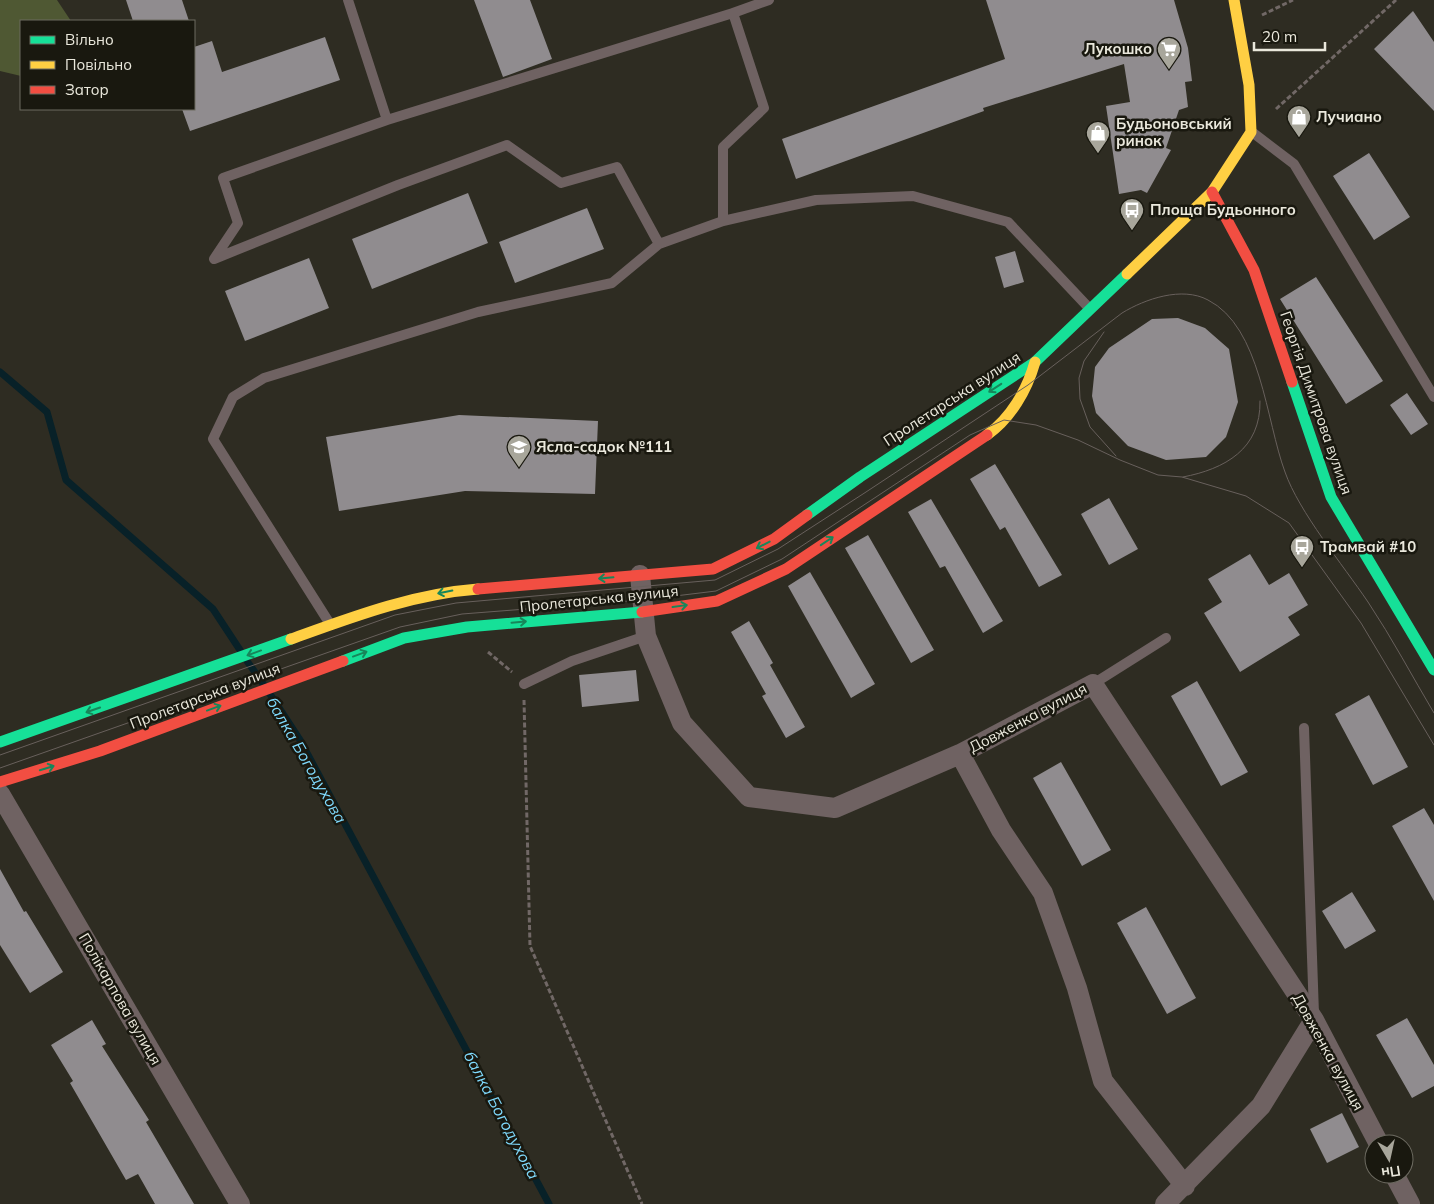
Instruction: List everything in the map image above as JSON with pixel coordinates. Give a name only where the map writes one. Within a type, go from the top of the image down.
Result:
[{"type":"main road","points":[[1036,362],[1212,192],[1251,132],[1249,85],[1234,0]]},
{"type":"main road","name":"Георгія Димитрова вулиця","points":[[1212,192],[1254,270],[1331,497],[1434,670]]},
{"type":"main road","name":"Пролетарська вулиця","points":[[0,742],[390,604],[451,591],[714,569],[774,539],[860,477],[1036,362]]},
{"type":"main road","name":"Пролетарська вулиця","points":[[0,782],[100,751],[404,638],[467,627],[644,612],[717,601],[786,569],[1000,426],[1028,385],[1036,362]]},
{"type":"street","name":"Довженка вулиця","points":[[640,575],[646,636],[682,723],[749,797],[835,808],[960,754],[1093,684],[1314,1020],[1374,1134]]},
{"type":"street","points":[[960,754],[1001,830],[1043,893],[1078,988],[1103,1081],[1185,1186]]},
{"type":"street","name":"Полікарпова вулиця","points":[[0,794],[240,1204]]},
{"type":"street","points":[[1165,1204],[1185,1186],[1261,1106],[1314,1020]]},
{"type":"street","points":[[1399,1184],[1410,1204]]},
{"type":"lane","points":[[348,0],[386,120]]},
{"type":"lane","points":[[659,244],[617,167],[561,183],[507,145],[398,185],[214,259],[238,222],[222,178],[386,120],[733,13],[769,0]]},
{"type":"lane","points":[[723,221],[723,147],[764,108],[733,13]]},
{"type":"lane","points":[[1251,132],[1294,164],[1434,396]]},
{"type":"lane","points":[[330,625],[213,438],[233,397],[264,378],[478,312],[612,284],[659,244],[723,221],[816,200],[913,196],[1008,222],[1090,309]]},
{"type":"lane","points":[[524,684],[572,661],[646,636]]},
{"type":"lane","points":[[1093,684],[1166,638]]},
{"type":"lane","points":[[1304,728],[1314,1020]]},
{"type":"path","points":[[1239,26],[1293,0]]},
{"type":"path","points":[[1251,132],[1396,0]]},
{"type":"path","points":[[467,627],[472,638],[524,684],[530,946],[642,1204]]},
{"type":"green space","points":[[0,0],[57,0],[70,20],[20,20],[20,76],[0,71]]},
{"type":"building","points":[[126,0],[182,0],[189,20],[133,20]]},
{"type":"building","points":[[474,0],[530,0],[552,59],[503,77]]},
{"type":"building","points":[[986,0],[1174,0],[1188,48],[1192,81],[1185,82],[1188,107],[1179,110],[1166,148],[1171,150],[1147,193],[1141,190],[1119,194],[1106,106],[1130,102],[1124,64],[983,108],[984,111],[796,179],[782,139],[1005,59]]},
{"type":"building","points":[[1413,11],[1434,42],[1434,111],[1374,49]]},
{"type":"building","points":[[325,37],[340,80],[190,131],[182,110],[195,110],[195,47],[212,41],[222,72]]},
{"type":"building","points":[[1369,153],[1410,217],[1374,240],[1333,176]]},
{"type":"building","points":[[468,193],[488,243],[372,289],[352,239]]},
{"type":"building","points":[[587,208],[604,249],[515,283],[499,242]]},
{"type":"building","points":[[1015,251],[1024,282],[1004,288],[995,257]]},
{"type":"building","points":[[309,258],[329,308],[245,341],[225,291]]},
{"type":"building","points":[[1316,277],[1383,381],[1346,404],[1280,299]]},
{"type":"building","points":[[1178,318],[1205,328],[1229,349],[1238,402],[1226,437],[1206,457],[1166,460],[1128,446],[1096,413],[1092,396],[1095,367],[1109,348],[1152,319]]},
{"type":"building","points":[[1407,393],[1428,424],[1411,435],[1390,405]]},
{"type":"building","points":[[459,415],[598,421],[595,494],[465,491],[339,511],[326,437]]},
{"type":"building","points":[[995,464],[1062,575],[1039,587],[1005,527],[1000,530],[970,479]]},
{"type":"building","points":[[1109,498],[1138,549],[1109,565],[1081,514]]},
{"type":"building","points":[[931,499],[1003,621],[983,633],[945,566],[940,568],[908,512]]},
{"type":"building","points":[[868,535],[934,650],[911,663],[845,548]]},
{"type":"building","points":[[1250,554],[1269,585],[1289,573],[1308,605],[1288,617],[1300,635],[1240,672],[1204,613],[1222,602],[1208,579]]},
{"type":"building","points":[[810,572],[875,684],[851,698],[788,586]]},
{"type":"building","points":[[749,621],[773,663],[770,665],[805,727],[786,738],[762,696],[766,694],[731,632]]},
{"type":"building","points":[[636,670],[639,701],[582,707],[579,675]]},
{"type":"building","points":[[1197,681],[1248,772],[1221,786],[1171,696]]},
{"type":"building","points":[[1369,695],[1408,767],[1373,785],[1335,714]]},
{"type":"building","points":[[1061,762],[1111,850],[1082,866],[1033,778]]},
{"type":"building","points":[[1424,808],[1434,825],[1434,901],[1392,826]]},
{"type":"building","points":[[0,869],[24,912],[26,911],[63,972],[30,993],[0,945]]},
{"type":"building","points":[[1352,892],[1376,931],[1345,949],[1322,911]]},
{"type":"building","points":[[1146,907],[1196,998],[1167,1014],[1117,923]]},
{"type":"building","points":[[1407,1018],[1434,1065],[1434,1086],[1412,1098],[1376,1035]]},
{"type":"building","points":[[92,1020],[106,1044],[102,1046],[149,1120],[146,1122],[194,1204],[155,1204],[138,1174],[126,1180],[70,1083],[73,1081],[51,1045]]},
{"type":"building","points":[[1342,1113],[1359,1147],[1327,1163],[1310,1129]]},
{"type":"waterway","name":"балка Богодухова","points":[[0,372],[47,412],[66,480],[213,609],[240,650]]},
{"type":"waterway","name":"балка Богодухова","points":[[247,661],[264,685]]},
{"type":"waterway","name":"балка Богодухова","points":[[270,694],[300,740],[549,1204]]},
{"type":"tram line","points":[[0,755],[395,615],[456,603],[715,580],[778,549],[866,492],[1028,385],[1122,313],[1152,299],[1175,294],[1187,294],[1208,300],[1226,313],[1240,331],[1251,353],[1259,377],[1285,472],[1300,504],[1377,616],[1434,713]]},
{"type":"tram line","points":[[1104,332],[1084,361],[1079,378],[1080,399],[1090,427],[1116,456]]},
{"type":"tram line","points":[[1183,477],[1213,468],[1238,454],[1254,432],[1259,418],[1260,401]]},
{"type":"tram line","points":[[0,768],[400,627],[462,614],[642,600],[716,591],[782,559],[970,435],[1004,420],[1036,425],[1078,440],[1158,475],[1182,477],[1246,496],[1289,523],[1361,623],[1434,745]]},
{"type":"traffic: fast","points":[[807,515],[860,477],[1035,362],[1127,274]]},
{"type":"traffic: fast","points":[[1292,382],[1331,497],[1434,670]]},
{"type":"traffic: fast","points":[[343,661],[404,638],[467,627],[642,612]]},
{"type":"traffic: fast","points":[[0,742],[291,639]]},
{"type":"traffic: slow","points":[[1127,274],[1212,192],[1251,132],[1249,85],[1234,0]]},
{"type":"traffic: slow","points":[[987,435],[1004,420],[1017,403],[1028,383],[1035,362]]},
{"type":"traffic: slow","points":[[291,639],[406,601],[478,589]]},
{"type":"traffic: jam","points":[[1212,192],[1254,270],[1292,382]]},
{"type":"traffic: jam","points":[[642,612],[717,601],[786,569],[987,435]]},
{"type":"traffic: jam","points":[[478,589],[713,569],[774,539],[807,515]]},
{"type":"traffic: jam","points":[[0,782],[100,751],[343,661]]},
{"type":"place","name":"Лукошко","points":[[1169,70]]},
{"type":"place","name":"Лучиано","points":[[1299,138]]},
{"type":"place","name":"Будьоновський ринок","points":[[1098,154]]},
{"type":"place","name":"Площа Будьонного","points":[[1132,231]]},
{"type":"place","name":"Ясла-садок №111","points":[[519,468]]},
{"type":"place","name":"Трамвай #10","points":[[1302,568]]}]
